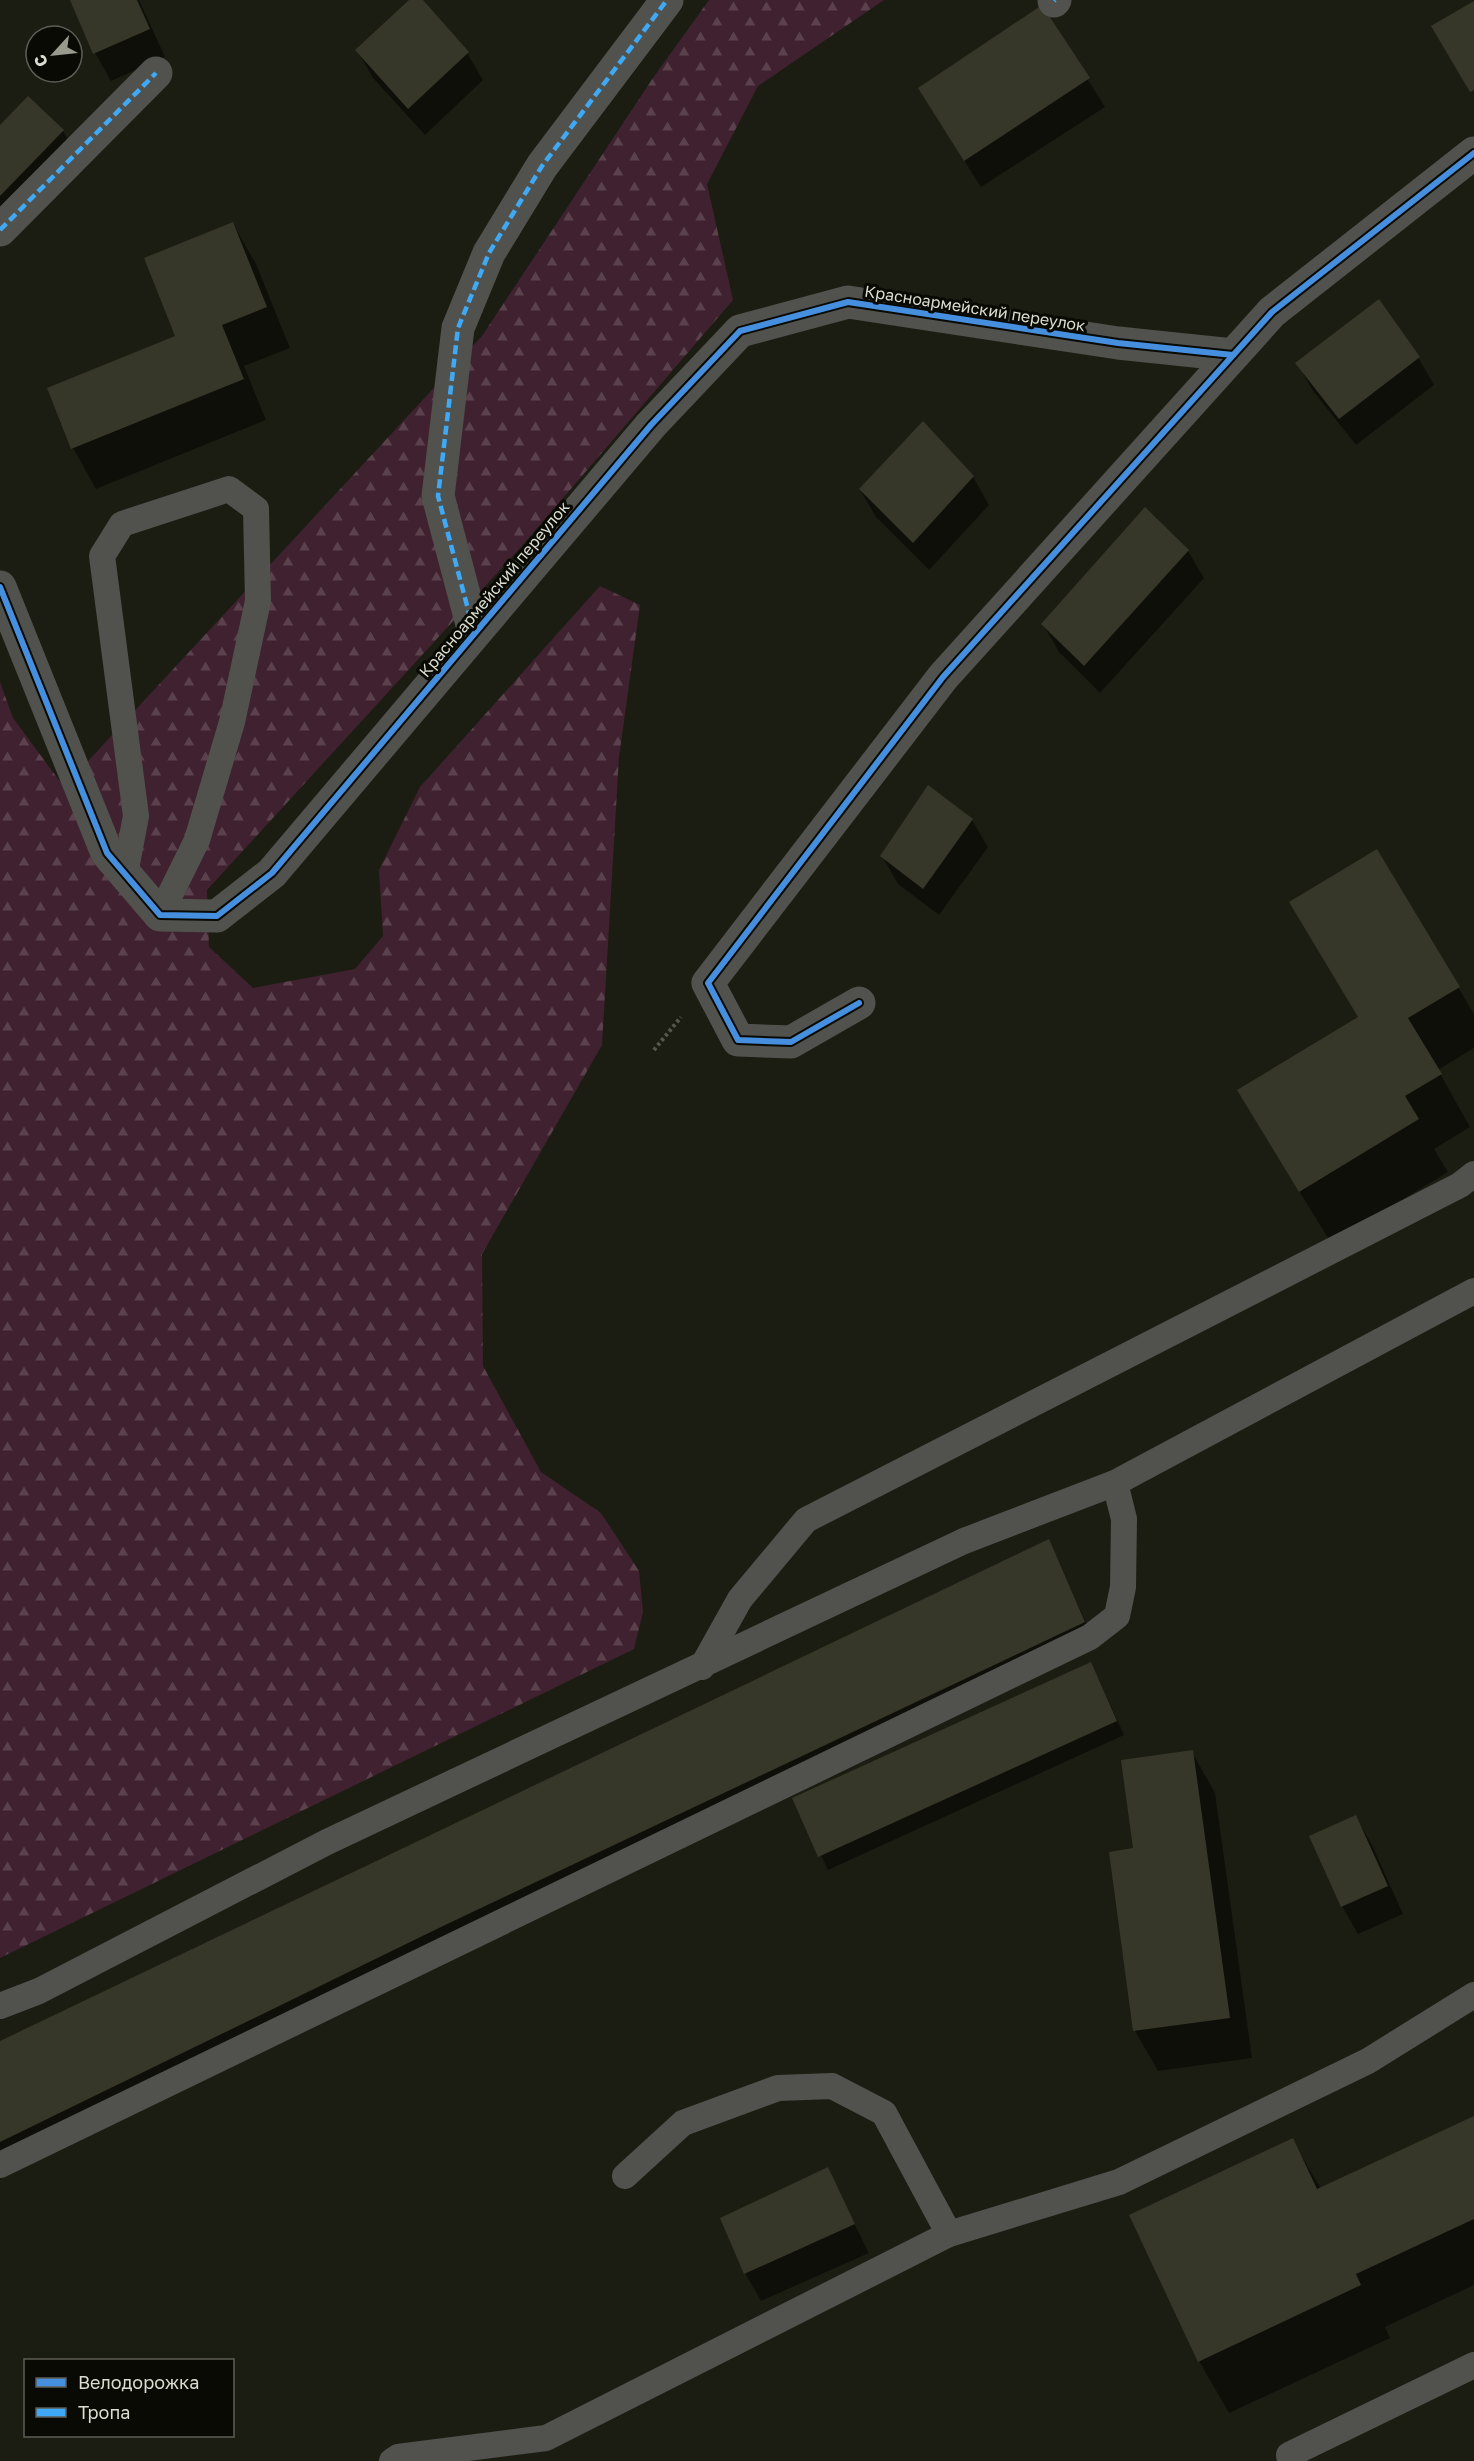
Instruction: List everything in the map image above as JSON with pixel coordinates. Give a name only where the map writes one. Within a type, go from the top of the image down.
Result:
[{"type":"street","points":[[474,632],[438,496],[458,328],[489,253],[542,166],[667,0]]},
{"type":"street","points":[[0,230],[156,73]]},
{"type":"street","points":[[859,1003],[791,1042],[738,1040],[708,983],[943,677],[1272,312],[1474,153]]},
{"type":"street","name":"Красноармейский переулок","points":[[160,915],[217,916],[272,873],[651,425],[740,331],[848,302],[1118,343],[1233,356]]},
{"type":"street","points":[[0,587],[107,853],[160,915]]},
{"type":"lane","points":[[125,874],[136,816],[102,556],[122,524],[229,489],[256,509],[258,600],[232,722],[197,840],[160,915]]},
{"type":"lane","points":[[702,1667],[740,1599],[806,1520],[1460,1185],[1474,1174]]},
{"type":"lane","points":[[0,2006],[39,1991],[327,1842],[702,1667],[964,1541],[1115,1483],[1474,1291]]},
{"type":"lane","points":[[0,2165],[1090,1637],[1117,1616],[1124,1587],[1124,1519],[1115,1483]]},
{"type":"lane","points":[[392,2461],[398,2457],[546,2438],[949,2234],[1119,2182],[1368,2061],[1474,1995]]},
{"type":"lane","points":[[625,2176],[683,2123],[778,2088],[832,2086],[884,2113],[949,2234]]},
{"type":"lane","points":[[1285,2459],[1474,2365]]},
{"type":"green space","points":[[709,0],[884,0],[758,86],[707,184],[733,300],[521,547],[207,890],[209,947],[253,988],[355,969],[383,936],[379,870],[420,787],[600,586],[640,605],[619,757],[602,1045],[482,1254],[483,1366],[541,1472],[601,1513],[639,1571],[643,1612],[634,1649],[0,1958],[0,682],[13,718],[64,787],[482,336],[653,78]]},
{"type":"building","points":[[70,0],[137,0],[150,29],[93,54],[84,33],[84,24],[80,24]]},
{"type":"building","points":[[409,0],[423,0],[469,52],[408,109],[355,50]]},
{"type":"building","points":[[1474,1],[1474,90],[1470,92],[1431,26]]},
{"type":"building","points":[[1042,5],[1090,78],[964,161],[918,88]]},
{"type":"building","points":[[28,96],[64,130],[0,196],[0,125]]},
{"type":"building","points":[[233,222],[267,307],[222,325],[244,379],[71,449],[47,388],[175,336],[144,258]]},
{"type":"building","points":[[1379,299],[1420,357],[1339,419],[1295,363]]},
{"type":"building","points":[[923,421],[974,476],[913,543],[859,489]]},
{"type":"building","points":[[1145,507],[1189,550],[1084,666],[1041,624]]},
{"type":"building","points":[[928,785],[973,819],[923,889],[880,856]]},
{"type":"building","points":[[1377,849],[1460,987],[1408,1018],[1442,1074],[1405,1096],[1419,1119],[1299,1192],[1237,1090],[1358,1017],[1289,902]]},
{"type":"building","points":[[1049,1539],[1085,1622],[443,1926],[0,2142],[0,2041]]},
{"type":"building","points":[[1091,1662],[1117,1721],[818,1857],[792,1798]]},
{"type":"building","points":[[1193,1750],[1230,2018],[1133,2031],[1109,1852],[1133,1848],[1121,1760]]},
{"type":"building","points":[[1356,1815],[1388,1886],[1341,1907],[1309,1836]]},
{"type":"building","points":[[1474,2116],[1474,2219],[1356,2274],[1361,2285],[1198,2362],[1129,2215],[1293,2138],[1317,2189]]},
{"type":"building","points":[[828,2167],[855,2224],[744,2274],[720,2218]]},
{"type":"marked path","points":[[474,632],[438,496],[458,328],[489,253],[542,166],[667,0]]},
{"type":"marked path","points":[[0,230],[156,73]]},
{"type":"cycle path","points":[[859,1003],[791,1042],[738,1040],[708,983],[943,677],[1272,312],[1474,153]]},
{"type":"cycle path","points":[[0,587],[107,853],[160,915],[217,916],[272,873],[651,425],[740,331],[848,302],[1118,343],[1233,355]]}]
